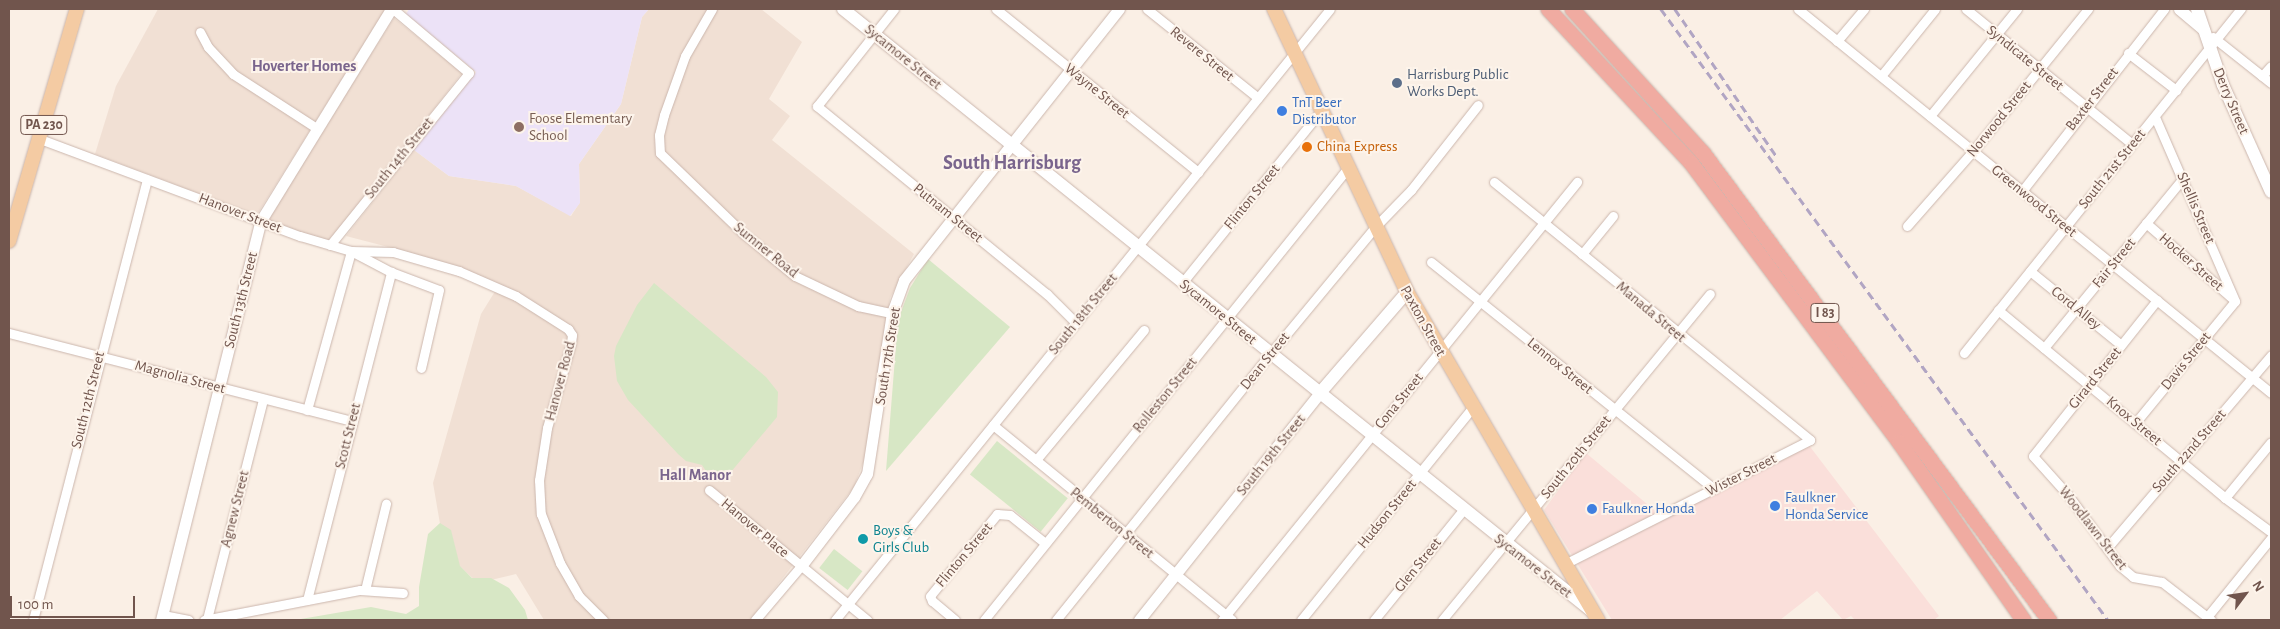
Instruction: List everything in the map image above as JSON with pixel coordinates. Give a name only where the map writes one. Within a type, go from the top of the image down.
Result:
[{"type":"highway","name":"I 83","points":[[1548,9],[1691,163],[1894,434],[2022,620]]},
{"type":"highway","name":"I 83","points":[[1577,13],[1710,161],[2049,620]]},
{"type":"main road","name":"PA 230","points":[[9,241],[77,9]]},
{"type":"main road","name":"Sycamore Street","points":[[843,9],[1596,617]]},
{"type":"main road","name":"Paxton Street","points":[[1274,9],[1347,169],[1407,292],[1472,408],[1596,617]]},
{"type":"main road","name":"Derry Street","points":[[2197,9],[2204,30],[2213,44],[2223,85],[2271,192]]},
{"type":"main road","name":"South 19th Street","points":[[1319,394],[1407,292]]},
{"type":"street","name":"South 14th Street","points":[[330,245],[469,73],[392,9]]},
{"type":"street","name":"South 13th Street","points":[[162,618],[260,222],[315,128],[392,9]]},
{"type":"street","name":"Sumner Road","points":[[712,9],[682,64],[659,135],[660,154],[744,234],[795,276],[858,306],[892,314]]},
{"type":"street","points":[[874,34],[894,9]]},
{"type":"street","name":"Wayne Street","points":[[996,9],[1198,172]]},
{"type":"street","name":"South 17th Street","points":[[755,620],[801,566],[854,497],[867,474],[892,314],[904,280],[952,216],[1119,9]]},
{"type":"street","name":"Revere Street","points":[[1147,9],[1258,98]]},
{"type":"street","name":"South 18th Street","points":[[835,620],[1330,9]]},
{"type":"street","name":"Greenwood Street","points":[[1798,9],[2271,393]]},
{"type":"street","points":[[1837,41],[1864,9]]},
{"type":"street","points":[[1880,76],[1935,9]]},
{"type":"street","name":"Syndicate Street","points":[[1966,9],[2132,144]]},
{"type":"street","points":[[1930,116],[2017,9]]},
{"type":"street","name":"Norwood Street","points":[[1907,226],[1973,151],[2088,9]]},
{"type":"street","name":"Baxter Street","points":[[2022,190],[2164,9]]},
{"type":"street","points":[[2179,9],[2204,30]]},
{"type":"street","name":"South 21st Street","points":[[1964,353],[2241,9]]},
{"type":"street","points":[[200,32],[208,47],[233,74],[315,128]]},
{"type":"street","name":"Putnam Street","points":[[874,34],[817,106],[1047,294],[1076,323]]},
{"type":"street","points":[[2213,44],[2271,83]]},
{"type":"street","points":[[2128,53],[2176,90]]},
{"type":"street","points":[[2262,76],[2271,66]]},
{"type":"street","name":"Dean Street","points":[[1056,620],[1270,354],[1375,227],[1411,190],[1478,105]]},
{"type":"street","name":"Flinton Street","points":[[1182,284],[1321,111]]},
{"type":"street","name":"Shellis Street","points":[[2155,117],[2235,301]]},
{"type":"street","name":"Hanover Street","points":[[40,139],[260,222],[351,251],[391,272],[439,290],[421,368]]},
{"type":"street","name":"Rolleston Street","points":[[984,620],[1347,169]]},
{"type":"street","name":"Fair Street","points":[[2044,348],[2183,178]]},
{"type":"street","name":"South 12th Street","points":[[33,620],[99,356],[147,180]]},
{"type":"street","name":"Manada Street","points":[[1494,182],[1677,334],[1810,440]]},
{"type":"street","name":"Cona Street","points":[[1226,619],[1371,436],[1577,182]]},
{"type":"street","points":[[1582,254],[1613,216]]},
{"type":"street","name":"Hocker Street","points":[[2146,223],[2235,301]]},
{"type":"street","points":[[307,410],[351,251]]},
{"type":"street","name":"Hanover Road","points":[[351,251],[393,252],[459,271],[516,296],[568,329],[572,335],[572,343],[547,428],[538,480],[541,514],[564,572],[579,596],[603,620]]},
{"type":"street","name":"Lennox Street","points":[[1431,262],[1714,489]]},
{"type":"street","name":"Cord Alley","points":[[2030,271],[2121,345]]},
{"type":"street","name":"Scott Street","points":[[307,600],[351,421],[391,272]]},
{"type":"street","name":"South 20th Street","points":[[1442,620],[1710,294]]},
{"type":"street","name":"Girard Street","points":[[2033,456],[2157,300]]},
{"type":"street","name":"Davis Street","points":[[2136,422],[2235,301]]},
{"type":"street","name":"Knox Street","points":[[1998,310],[2136,422],[2225,498],[2271,532]]},
{"type":"street","points":[[1036,460],[1144,330]]},
{"type":"street","name":"Magnolia Street","points":[[9,332],[351,421]]},
{"type":"street","name":"South 22nd Street","points":[[2107,548],[2271,355]]},
{"type":"street","name":"South 19th Street","points":[[1139,620],[1319,394]]},
{"type":"street","name":"Agnew Street","points":[[204,620],[263,399]]},
{"type":"street","name":"Hudson Street","points":[[1301,620],[1472,408]]},
{"type":"street","name":"Pemberton Street","points":[[993,425],[1176,574],[1226,619]]},
{"type":"street","name":"Wister Street","points":[[1564,564],[1810,440]]},
{"type":"street","points":[[2225,498],[2271,442]]},
{"type":"street","name":"Woodlawn Street","points":[[2033,456],[2068,495],[2107,548],[2133,577],[2162,582],[2209,619]]},
{"type":"street","name":"Hanover Place","points":[[709,490],[801,566]]},
{"type":"street","points":[[366,590],[386,504]]},
{"type":"street","name":"Glen Street","points":[[1374,620],[1462,510]]},
{"type":"street","name":"Flinton Street","points":[[955,620],[932,601],[930,596],[997,514],[1010,514],[1045,543]]},
{"type":"street","points":[[2209,619],[2271,538]]},
{"type":"street","points":[[801,566],[867,620]]},
{"type":"street","points":[[204,620],[366,590],[403,593]]},
{"type":"street","points":[[162,618],[189,620]]},
{"type":"shaded area","points":[[158,9],[386,9],[258,213],[253,214],[95,154],[116,86]]},
{"type":"shaded area","name":"Foose Elementary School","points":[[409,9],[649,9],[642,17],[621,104],[579,164],[580,203],[570,216],[516,186],[449,176],[414,150],[476,72],[406,14]]},
{"type":"shaded area","points":[[649,9],[761,9],[802,42],[769,99],[790,116],[772,140],[914,254],[890,298],[871,442],[854,487],[750,620],[544,620],[516,574],[478,583],[445,553],[433,483],[481,314],[499,285],[419,255],[346,236],[414,150],[449,176],[516,186],[571,216],[580,202],[579,164],[621,104],[642,17]]},
{"type":"shaded area","points":[[394,18],[462,73],[329,243],[267,219]]},
{"type":"shaded area","points":[[1808,444],[1939,616],[1934,620],[1855,620],[1851,616],[1843,620],[1817,591],[1780,620],[1612,620],[1544,510],[1586,453],[1665,519]]},
{"type":"green space","points":[[928,259],[1010,327],[886,471],[898,320],[910,288]]},
{"type":"green space","points":[[654,283],[766,377],[778,392],[777,417],[725,479],[715,470],[706,471],[702,465],[686,461],[678,454],[628,400],[617,381],[614,356],[616,346],[637,305]]},
{"type":"green space","points":[[997,441],[1068,498],[1041,532],[970,474]]},
{"type":"green space","points":[[440,523],[451,530],[460,566],[472,578],[491,578],[509,588],[525,610],[528,620],[295,620],[371,607],[406,614],[419,606],[419,587],[428,534]]},
{"type":"green space","points":[[834,549],[862,571],[848,590],[819,568]]},
{"type":"railway","points":[[1661,9],[2108,620]]},
{"type":"railway","points":[[1675,9],[1777,157]]},
{"type":"place","name":"Harrisburg Public Works Dept.","points":[[1397,83]]},
{"type":"place","name":"TnT Beer Distributor","points":[[1282,111]]},
{"type":"place","name":"Foose Elementary School","points":[[519,127]]},
{"type":"place","name":"China Express","points":[[1307,147]]},
{"type":"place","name":"Faulkner Honda Service","points":[[1775,506]]},
{"type":"place","name":"Faulkner Honda","points":[[1592,509]]},
{"type":"place","name":"Boys & Girls Club","points":[[863,539]]},
{"type":"district","name":"Hoverter Homes","points":[[304,66]]},
{"type":"district","name":"South Harrisburg","points":[[1012,163]]},
{"type":"district","name":"Hall Manor","points":[[695,475]]}]
